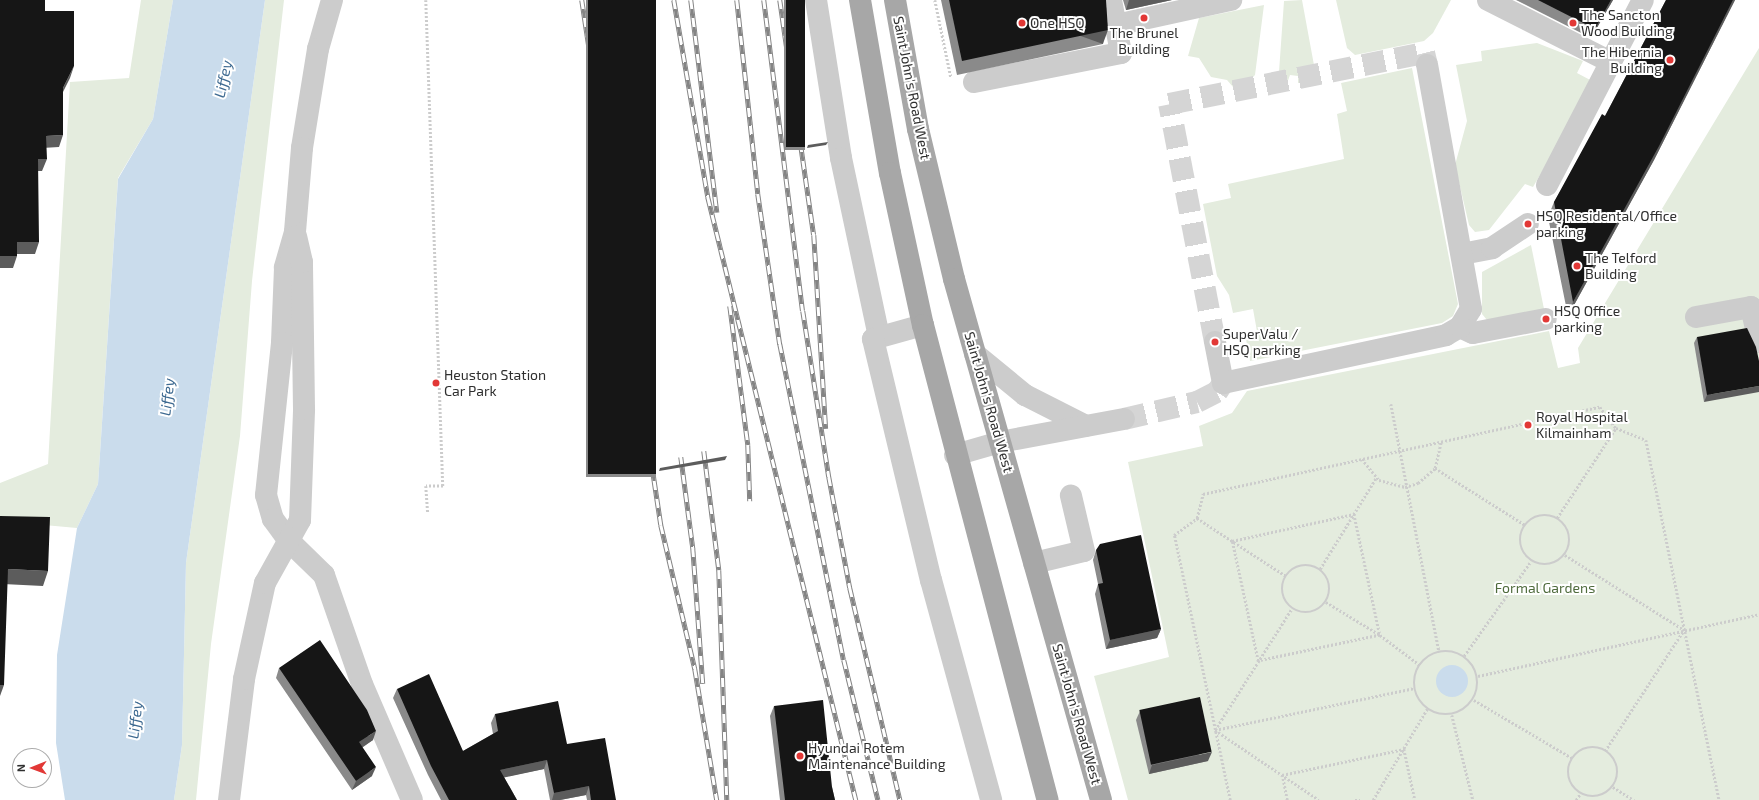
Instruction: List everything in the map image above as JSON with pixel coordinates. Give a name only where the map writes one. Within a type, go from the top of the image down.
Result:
[{"type":"main road","points":[[860,0],[890,174],[923,325],[955,455],[1048,800]]},
{"type":"main road","name":"Saint John's Road West","points":[[895,0],[918,129],[975,354],[1101,800]]},
{"type":"street","points":[[332,0],[325,20],[302,148],[295,232],[285,268],[282,343],[266,495],[273,519],[288,540],[324,575],[362,684],[412,800]]},
{"type":"street","points":[[325,20],[340,0]]},
{"type":"street","points":[[816,0],[841,158],[879,337]]},
{"type":"street","points":[[974,82],[1121,53],[1111,0]]},
{"type":"street","points":[[1116,26],[1231,0]]},
{"type":"street","points":[[1488,0],[1611,62]]},
{"type":"street","points":[[1547,185],[1643,0]]},
{"type":"street","points":[[1215,342],[1224,383],[1446,335],[1460,327],[1471,309],[1427,64]]},
{"type":"street","points":[[1462,254],[1492,248],[1528,224]]},
{"type":"street","points":[[229,800],[244,679],[263,590],[288,540],[300,520],[303,498],[302,262],[295,232]]},
{"type":"street","points":[[1696,316],[1751,307],[1759,342]]},
{"type":"street","points":[[1460,327],[1473,333],[1546,319]]},
{"type":"street","points":[[923,325],[873,339],[931,580],[992,800]]},
{"type":"street","points":[[975,354],[1025,395],[1086,426]]},
{"type":"street","points":[[955,455],[1000,442],[1124,419]]},
{"type":"street","points":[[1034,563],[1084,550],[1071,496]]},
{"type":"path","points":[[426,0],[442,486],[426,486],[428,512]]},
{"type":"path","points":[[935,0],[952,86]]},
{"type":"path","points":[[1391,404],[1398,449],[1439,652]]},
{"type":"path","points":[[1230,800],[1174,535],[1196,518],[1203,494],[1362,459],[1398,449],[1441,442],[1600,407],[1616,428],[1646,440],[1719,800]]},
{"type":"path","points":[[1557,518],[1616,428]]},
{"type":"path","points":[[1362,459],[1376,478],[1391,486],[1406,486],[1418,483],[1435,468],[1441,442]]},
{"type":"path","points":[[1435,468],[1525,525]]},
{"type":"path","points":[[1320,569],[1376,478]]},
{"type":"path","points":[[1232,541],[1354,514]]},
{"type":"path","points":[[1354,514],[1380,634]]},
{"type":"path","points":[[1536,516],[1557,518],[1569,535],[1565,555],[1545,565],[1531,561],[1520,540],[1525,525],[1536,516]]},
{"type":"path","points":[[1196,518],[1286,576]]},
{"type":"path","points":[[1232,541],[1258,661]]},
{"type":"path","points":[[1565,555],[1684,630]]},
{"type":"path","points":[[1464,656],[1531,561]]},
{"type":"path","points":[[1305,565],[1320,569],[1330,588],[1326,602],[1310,612],[1292,608],[1284,596],[1286,576],[1305,565]]},
{"type":"path","points":[[1326,602],[1380,634],[1420,665]]},
{"type":"path","points":[[1215,730],[1292,608]]},
{"type":"path","points":[[1478,676],[1759,614]]},
{"type":"path","points":[[1605,751],[1684,630]]},
{"type":"path","points":[[1258,661],[1380,634]]},
{"type":"path","points":[[1439,652],[1464,656],[1478,676],[1474,700],[1452,715],[1427,709],[1415,688],[1420,665],[1439,652]]},
{"type":"path","points":[[1215,730],[1415,688]]},
{"type":"path","points":[[1474,700],[1572,758]]},
{"type":"path","points":[[1373,800],[1427,709]]},
{"type":"path","points":[[1452,715],[1473,800]]},
{"type":"path","points":[[1215,730],[1319,800]]},
{"type":"path","points":[[1572,758],[1591,748],[1605,751],[1617,767],[1613,787],[1601,796],[1580,794]]},
{"type":"path","points":[[1282,775],[1404,749]]},
{"type":"path","points":[[1404,749],[1415,800]]},
{"type":"path","points":[[1572,758],[1569,778],[1580,794]]},
{"type":"path","points":[[1282,775],[1287,800]]},
{"type":"path","points":[[1613,787],[1634,800]]},
{"type":"path","points":[[1576,800],[1580,794]]},
{"type":"path","points":[[1355,800],[1360,800]]},
{"type":"green space","points":[[141,0],[173,0],[153,119],[118,178],[98,484],[77,528],[0,521],[0,483],[48,464],[70,82],[129,78]]},
{"type":"green space","points":[[265,0],[284,0],[252,281],[240,436],[211,644],[196,800],[174,800],[182,745],[186,563]]},
{"type":"green space","points":[[1302,0],[1316,76],[1309,74],[1307,82],[1298,83],[1298,76],[1290,75],[1286,86],[1278,86],[1284,1]]},
{"type":"green space","points":[[1336,0],[1451,0],[1433,33],[1424,41],[1355,55],[1347,48]]},
{"type":"green space","points":[[1264,5],[1255,75],[1245,85],[1240,82],[1233,87],[1227,80],[1211,77],[1199,58],[1188,56],[1199,18]]},
{"type":"green space","points":[[1537,43],[1583,61],[1577,73],[1594,82],[1533,187],[1525,184],[1489,230],[1475,232],[1469,225],[1455,165],[1467,121],[1456,65],[1482,61],[1481,51]]},
{"type":"green space","name":"Formal Gardens","points":[[1759,48],[1759,800],[1128,800],[1094,676],[1169,657],[1128,462],[1203,446],[1199,426],[1232,413],[1247,391],[1549,331],[1558,368],[1580,363],[1578,348]]},
{"type":"green space","points":[[1412,68],[1458,304],[1453,316],[1442,323],[1250,361],[1246,339],[1258,337],[1253,309],[1233,313],[1229,295],[1217,276],[1203,204],[1231,198],[1228,184],[1344,159],[1337,114],[1347,111],[1341,83]]},
{"type":"green space","points":[[1531,245],[1544,309],[1487,320],[1482,314],[1482,272]]},
{"type":"water","name":"Liffey","points":[[173,0],[265,0],[186,563],[182,745],[174,800],[65,800],[56,743],[57,655],[77,528],[98,484],[118,179],[153,119]]},
{"type":"water","points":[[1449,665],[1455,665],[1465,672],[1468,681],[1467,687],[1461,694],[1455,697],[1449,697],[1439,690],[1436,684],[1436,678],[1443,668]]},
{"type":"building","points":[[0,0],[45,0],[45,11],[74,11],[74,66],[63,88],[63,135],[46,136],[47,159],[38,159],[39,242],[17,242],[17,256],[0,256]]},
{"type":"building","points":[[588,0],[656,0],[656,474],[588,474]]},
{"type":"building","points":[[786,0],[805,0],[805,147],[786,147]]},
{"type":"building","name":"One HSQ","points":[[949,0],[1106,0],[1108,30],[962,61]]},
{"type":"building","points":[[1538,0],[1611,0],[1595,29]]},
{"type":"building","points":[[1666,0],[1733,0],[1659,146],[1573,302],[1554,202],[1602,114],[1605,116]]},
{"type":"building","points":[[1747,328],[1756,347],[1759,361],[1759,386],[1707,395],[1697,337]]},
{"type":"building","points":[[0,516],[50,517],[48,571],[8,569],[4,685],[0,685]]},
{"type":"building","points":[[1141,535],[1161,629],[1110,640],[1098,584],[1103,583],[1096,550],[1100,544]]},
{"type":"building","points":[[320,640],[367,710],[376,731],[359,742],[376,767],[356,781],[279,668]]},
{"type":"building","points":[[429,674],[463,751],[498,731],[495,714],[558,701],[567,744],[605,738],[616,800],[591,800],[589,786],[554,793],[547,760],[500,770],[517,800],[449,800],[431,766],[397,689]]},
{"type":"building","points":[[1200,697],[1212,752],[1151,765],[1139,710]]},
{"type":"building","name":"Hyundai Rotem Maintenance Building","points":[[823,700],[832,787],[835,800],[785,800],[774,706]]},
{"type":"tunnel","points":[[1215,342],[1169,104],[1424,53],[1427,65]]},
{"type":"tunnel","points":[[1124,419],[1197,402],[1217,392],[1223,383]]},
{"type":"railway","points":[[582,0],[661,525],[695,669],[717,800]]},
{"type":"railway","points":[[674,0],[708,197],[856,800]]},
{"type":"railway","points":[[691,0],[717,212]]},
{"type":"railway","points":[[737,0],[758,194],[780,344],[844,660],[878,800]]},
{"type":"railway","points":[[764,0],[803,311],[829,477],[850,588],[900,800]]},
{"type":"railway","points":[[780,0],[814,235],[826,429]]},
{"type":"railway","points":[[730,306],[748,445],[750,501]]},
{"type":"railway","points":[[704,451],[719,570],[727,800]]},
{"type":"railway","points":[[681,457],[693,548],[703,684]]},
{"type":"place","name":"The Brunel Building","points":[[1144,18]]},
{"type":"place","name":"One HSQ","points":[[1022,23]]},
{"type":"place","name":"The Sancton Wood Building","points":[[1573,23]]},
{"type":"place","name":"The Hibernia Building","points":[[1670,60]]},
{"type":"place","name":"HSQ Residental/Office parking","points":[[1528,224]]},
{"type":"place","name":"The Telford Building","points":[[1577,266]]},
{"type":"place","name":"HSQ Office parking","points":[[1546,319]]},
{"type":"place","name":"SuperValu / HSQ parking","points":[[1215,342]]},
{"type":"place","name":"Heuston Station Car Park","points":[[436,383]]},
{"type":"place","name":"Royal Hospital Kilmainham","points":[[1528,425]]},
{"type":"place","name":"Hyundai Rotem Maintenance Building","points":[[800,756]]}]
